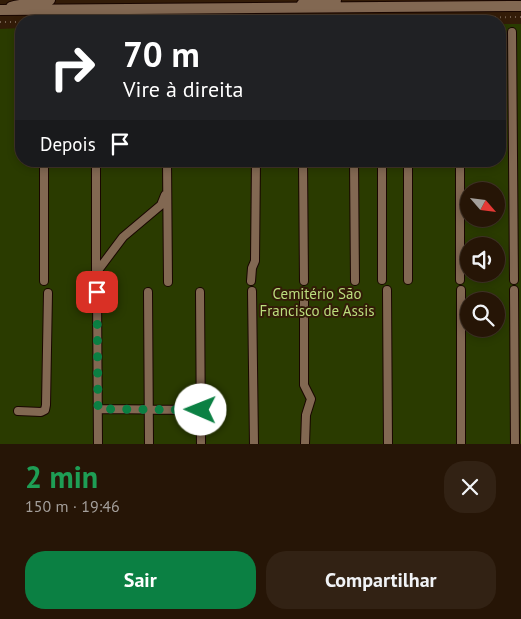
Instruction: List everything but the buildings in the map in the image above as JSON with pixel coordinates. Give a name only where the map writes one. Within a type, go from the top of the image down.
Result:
[{"type":"street","points":[[0,10],[26,2],[46,2],[50,0]]},
{"type":"street","points":[[69,0],[71,7],[76,9]]},
{"type":"street","points":[[289,8],[317,0],[336,0]]},
{"type":"street","points":[[0,10],[289,8],[364,3],[521,6]]},
{"type":"street","points":[[512,32],[514,280]]},
{"type":"street","points":[[44,167],[44,281]]},
{"type":"street","points":[[96,167],[96,282]]},
{"type":"street","points":[[167,167],[168,282]]},
{"type":"street","points":[[251,281],[252,268],[255,261],[256,167]]},
{"type":"street","points":[[303,167],[304,281]]},
{"type":"street","points":[[354,167],[355,281]]},
{"type":"street","points":[[382,167],[382,280]]},
{"type":"street","points":[[408,167],[408,280]]},
{"type":"street","points":[[460,167],[460,237]]},
{"type":"street","points":[[96,273],[122,237],[161,204],[167,191]]},
{"type":"street","points":[[387,290],[388,444]]},
{"type":"street","points":[[461,290],[461,444]]},
{"type":"street","points":[[514,290],[515,444]]},
{"type":"street","points":[[252,291],[254,444]]},
{"type":"street","points":[[97,292],[98,444]]},
{"type":"street","points":[[148,292],[149,444]]},
{"type":"street","points":[[200,292],[201,444]]},
{"type":"street","points":[[304,292],[304,385],[311,399],[306,415],[305,444]]},
{"type":"street","points":[[18,411],[41,412],[46,405],[48,293]]},
{"type":"street","points":[[98,409],[201,410]]},
{"type":"path","points":[[506,17],[521,17]]},
{"type":"path","points":[[0,22],[15,22]]},
{"type":"green space","name":"Cemitério São Francisco de Assis","points":[[506,24],[521,24],[521,444],[0,444],[0,29],[15,28],[15,167],[506,167]]},
{"type":"route","points":[[97,292],[98,409],[201,410]]}]
